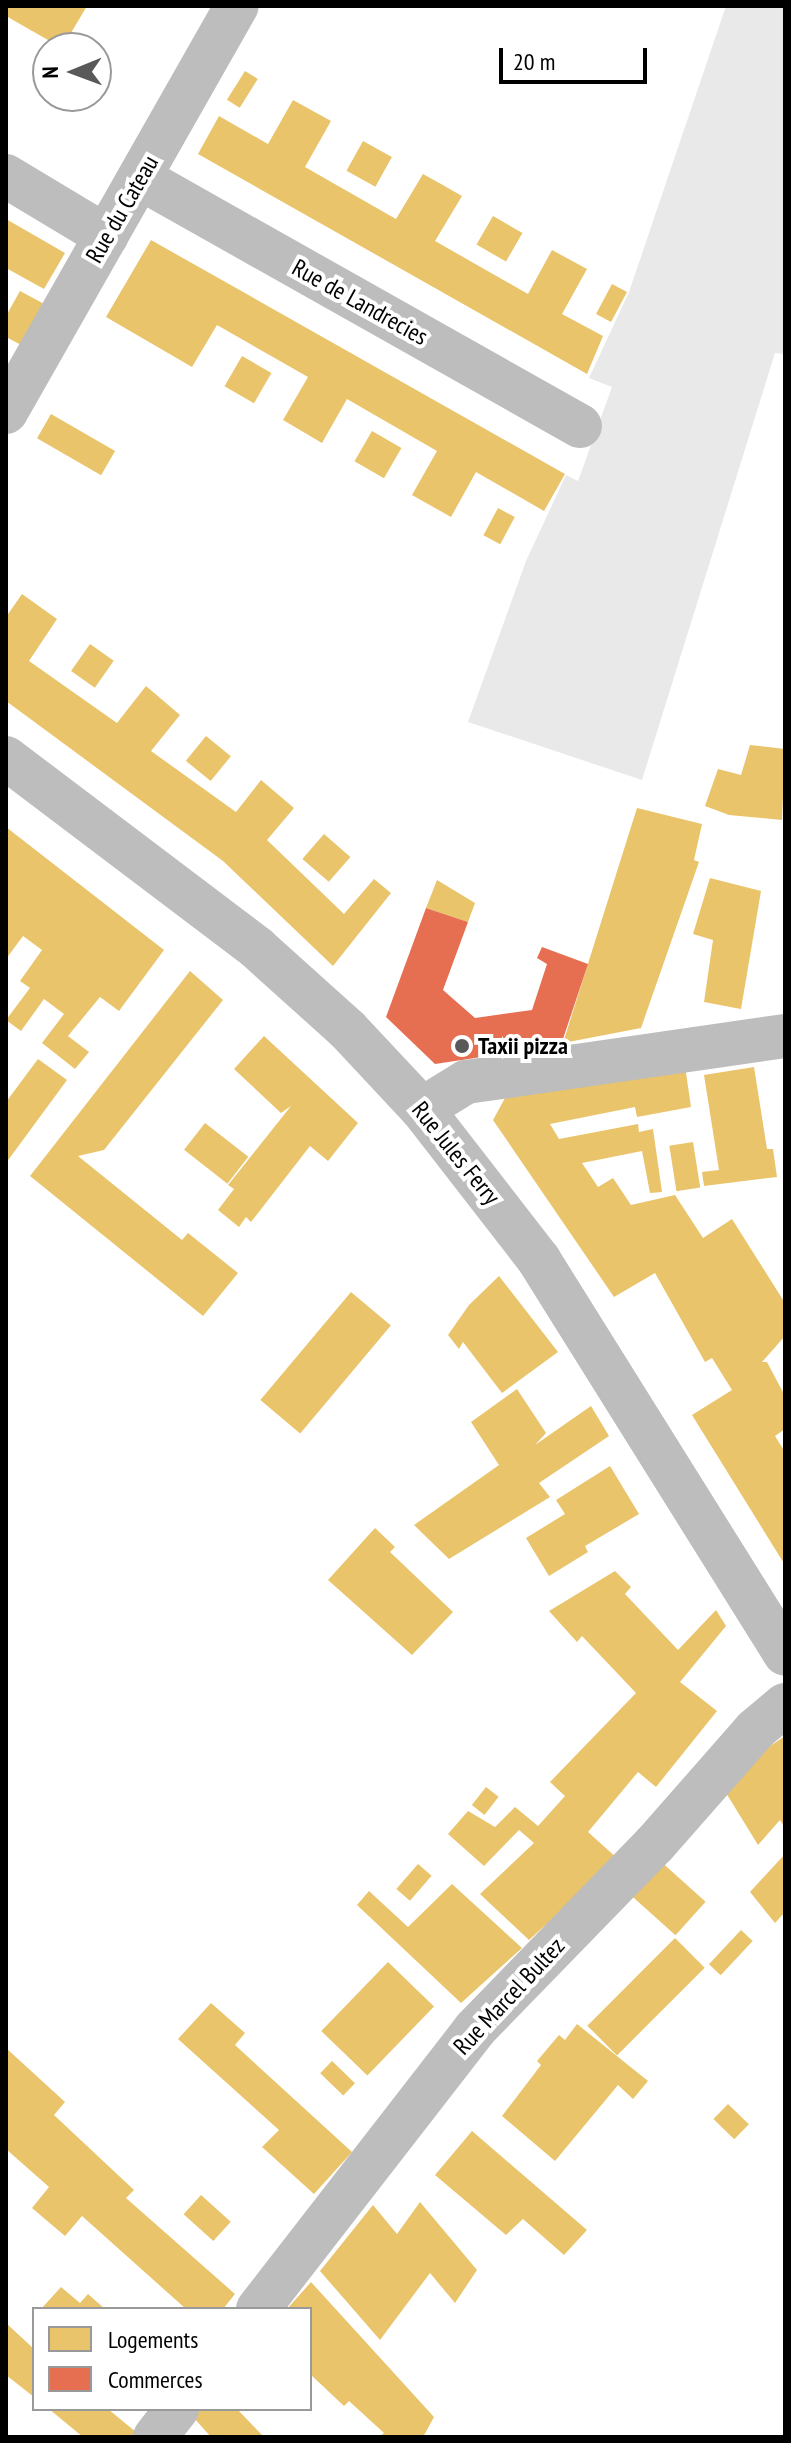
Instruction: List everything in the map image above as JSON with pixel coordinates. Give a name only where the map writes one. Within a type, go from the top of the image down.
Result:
[{"type":"street","name":"Rue du Cateau","points":[[6,412],[237,6]]},
{"type":"street","points":[[6,176],[106,236]]},
{"type":"street","name":"Rue de Landrecies","points":[[140,178],[580,426]]},
{"type":"street","name":"Rue Jules Ferry","points":[[6,758],[257,948],[348,1030],[422,1109],[539,1260],[785,1654]]},
{"type":"street","points":[[422,1109],[466,1082],[785,1036]]},
{"type":"street","name":"Rue Marcel Bultez","points":[[260,2307],[475,2029],[655,1844],[755,1730],[785,1705]]},
{"type":"street","points":[[155,2437],[175,2411]]},
{"type":"shaded area","points":[[726,6],[785,6],[785,354],[775,353],[642,780],[468,722],[526,561],[566,475],[578,481],[612,387],[589,378],[629,292]]},
{"type":"building: Logements","points":[[8,6],[87,6],[72,32],[34,32],[6,16]]},
{"type":"building: Logements","points":[[245,71],[258,79],[240,108],[227,100]]},
{"type":"building: Logements","points":[[293,100],[331,121],[305,167],[396,219],[423,174],[441,184],[462,196],[435,241],[528,294],[552,250],[587,269],[562,314],[603,336],[587,374],[198,154],[219,116],[268,144]]},
{"type":"building: Logements","points":[[363,141],[392,157],[375,187],[347,171]]},
{"type":"building: Logements","points":[[493,216],[522,233],[506,262],[476,245]]},
{"type":"building: Logements","points":[[6,219],[65,253],[44,289],[6,268]]},
{"type":"building: Logements","points":[[151,240],[565,474],[544,511],[476,472],[451,517],[412,495],[437,451],[347,399],[322,443],[283,420],[308,377],[217,325],[192,367],[106,317]]},
{"type":"building: Logements","points":[[612,284],[627,292],[611,322],[596,314]]},
{"type":"building: Logements","points":[[20,291],[48,306],[25,347],[6,337],[6,316]]},
{"type":"building: Logements","points":[[242,356],[271,373],[254,403],[224,386]]},
{"type":"building: Logements","points":[[51,414],[115,451],[101,475],[37,438]]},
{"type":"building: Logements","points":[[372,431],[401,448],[384,478],[354,461]]},
{"type":"building: Logements","points":[[498,508],[515,517],[500,544],[483,535]]},
{"type":"building: Logements","points":[[22,594],[57,619],[29,661],[117,723],[146,686],[180,715],[151,751],[236,812],[261,780],[294,808],[267,840],[344,914],[374,879],[391,893],[333,966],[223,861],[6,701],[6,617]]},
{"type":"building: Logements","points":[[90,644],[114,661],[95,688],[71,671]]},
{"type":"building: Logements","points":[[206,736],[231,756],[211,781],[186,761]]},
{"type":"building: Logements","points":[[750,745],[785,749],[782,820],[729,815],[705,806],[718,769],[741,775]]},
{"type":"building: Logements","points":[[637,808],[702,824],[694,860],[699,862],[641,1028],[563,1043]]},
{"type":"building: Logements","points":[[6,827],[164,950],[119,1011],[100,997],[68,1036],[89,1052],[75,1069],[42,1043],[64,1014],[44,999],[21,1031],[6,1020],[30,988],[20,981],[42,950],[23,936],[6,959]]},
{"type":"building: Logements","points":[[324,834],[350,857],[329,882],[302,859]]},
{"type":"building: Logements","points":[[710,878],[761,891],[741,1009],[704,1002],[713,940],[693,934]]},
{"type":"building: Logements","points":[[437,880],[475,903],[468,922],[426,908]]},
{"type":"building: Logements","points":[[190,971],[223,1000],[104,1150],[78,1156],[182,1240],[188,1233],[238,1273],[203,1316],[30,1176]]},
{"type":"building: Logements","points":[[264,1036],[358,1123],[328,1161],[310,1146],[251,1222],[246,1217],[239,1227],[218,1210],[234,1189],[228,1185],[291,1106],[281,1113],[234,1069]]},
{"type":"building: Logements","points":[[38,1059],[67,1080],[6,1163],[6,1102]]},
{"type":"building: Logements","points":[[685,1066],[691,1107],[637,1117],[635,1107],[550,1124],[559,1139],[638,1124],[639,1132],[653,1129],[662,1192],[650,1193],[642,1151],[582,1163],[598,1187],[613,1178],[631,1205],[675,1195],[703,1238],[732,1219],[785,1303],[785,1336],[762,1362],[767,1362],[785,1396],[785,1429],[775,1436],[785,1452],[785,1565],[692,1415],[732,1390],[712,1358],[705,1362],[655,1273],[614,1297],[493,1120],[505,1098]]},
{"type":"building: Logements","points":[[754,1067],[767,1149],[773,1149],[777,1177],[704,1186],[702,1172],[719,1170],[704,1075]]},
{"type":"building: Logements","points":[[205,1123],[248,1157],[227,1184],[184,1150]]},
{"type":"building: Logements","points":[[693,1142],[700,1187],[676,1191],[669,1146]]},
{"type":"building: Logements","points":[[499,1276],[558,1352],[502,1393],[463,1342],[459,1349],[448,1335],[469,1305]]},
{"type":"building: Logements","points":[[351,1292],[391,1325],[300,1433],[260,1400]]},
{"type":"building: Logements","points":[[517,1389],[546,1433],[535,1445],[591,1406],[609,1436],[539,1483],[550,1497],[449,1559],[414,1525],[499,1465],[471,1422]]},
{"type":"building: Logements","points":[[610,1466],[639,1514],[585,1546],[588,1552],[549,1576],[526,1538],[565,1514],[556,1500]]},
{"type":"building: Logements","points":[[375,1528],[395,1547],[390,1552],[453,1612],[412,1655],[328,1580]]},
{"type":"building: Logements","points":[[615,1571],[631,1587],[625,1594],[678,1650],[716,1610],[726,1626],[680,1682],[717,1711],[656,1787],[638,1772],[588,1832],[618,1859],[529,1940],[480,1894],[534,1843],[519,1830],[484,1866],[448,1834],[468,1811],[495,1827],[515,1807],[538,1826],[565,1796],[550,1782],[636,1693],[582,1636],[577,1642],[549,1611]]},
{"type":"building: Logements","points":[[785,1736],[785,1828],[780,1820],[758,1845],[723,1788],[745,1763]]},
{"type":"building: Logements","points":[[486,1787],[499,1797],[484,1815],[472,1805]]},
{"type":"building: Logements","points":[[785,1854],[785,1912],[775,1923],[750,1892]]},
{"type":"building: Logements","points":[[658,1859],[706,1902],[675,1935],[628,1892]]},
{"type":"building: Logements","points":[[418,1864],[432,1876],[410,1901],[396,1889]]},
{"type":"building: Logements","points":[[452,1884],[522,1948],[461,2003],[357,1905],[369,1891],[408,1927]]},
{"type":"building: Logements","points":[[741,1930],[753,1941],[721,1975],[709,1964]]},
{"type":"building: Logements","points":[[675,1938],[705,1968],[617,2055],[587,2026]]},
{"type":"building: Logements","points":[[388,1962],[434,2006],[367,2076],[321,2031]]},
{"type":"building: Logements","points":[[211,2003],[245,2033],[235,2045],[352,2152],[314,2194],[262,2147],[279,2130],[178,2039]]},
{"type":"building: Logements","points":[[577,2024],[648,2081],[633,2099],[618,2085],[555,2161],[502,2116],[541,2065],[537,2061],[559,2035],[565,2040]]},
{"type":"building: Logements","points":[[6,2048],[65,2102],[54,2115],[134,2190],[126,2198],[235,2294],[225,2307],[184,2307],[82,2216],[65,2236],[32,2208],[49,2187],[6,2149]]},
{"type":"building: Logements","points":[[332,2061],[355,2083],[343,2095],[320,2073]]},
{"type":"building: Logements","points":[[728,2104],[749,2124],[734,2139],[713,2119]]},
{"type":"building: Logements","points":[[472,2131],[587,2230],[564,2255],[523,2219],[506,2235],[435,2175]]},
{"type":"building: Logements","points":[[201,2195],[231,2222],[213,2241],[184,2214]]},
{"type":"building: Logements","points":[[420,2202],[477,2270],[455,2303],[430,2273],[380,2340],[320,2271],[373,2205],[397,2234]]},
{"type":"building: Logements","points":[[311,2282],[434,2417],[423,2437],[379,2437],[384,2433],[349,2401],[344,2406],[312,2376],[312,2307],[289,2307]]},
{"type":"building: Logements","points":[[61,2287],[80,2303],[88,2294],[103,2307],[43,2307]]},
{"type":"building: Logements","points":[[6,2323],[32,2347],[32,2395],[6,2375]]},
{"type":"building: Logements","points":[[51,2411],[110,2411],[142,2437],[83,2437]]},
{"type":"building: Logements","points":[[199,2411],[239,2411],[264,2437],[211,2437],[194,2418]]},
{"type":"building: Commerces","points":[[426,908],[468,922],[443,990],[475,1018],[532,1010],[547,964],[537,958],[542,947],[588,964],[561,1045],[435,1064],[386,1017]]},
{"type":"place","name":"Taxii pizza","points":[[462,1046]]}]
